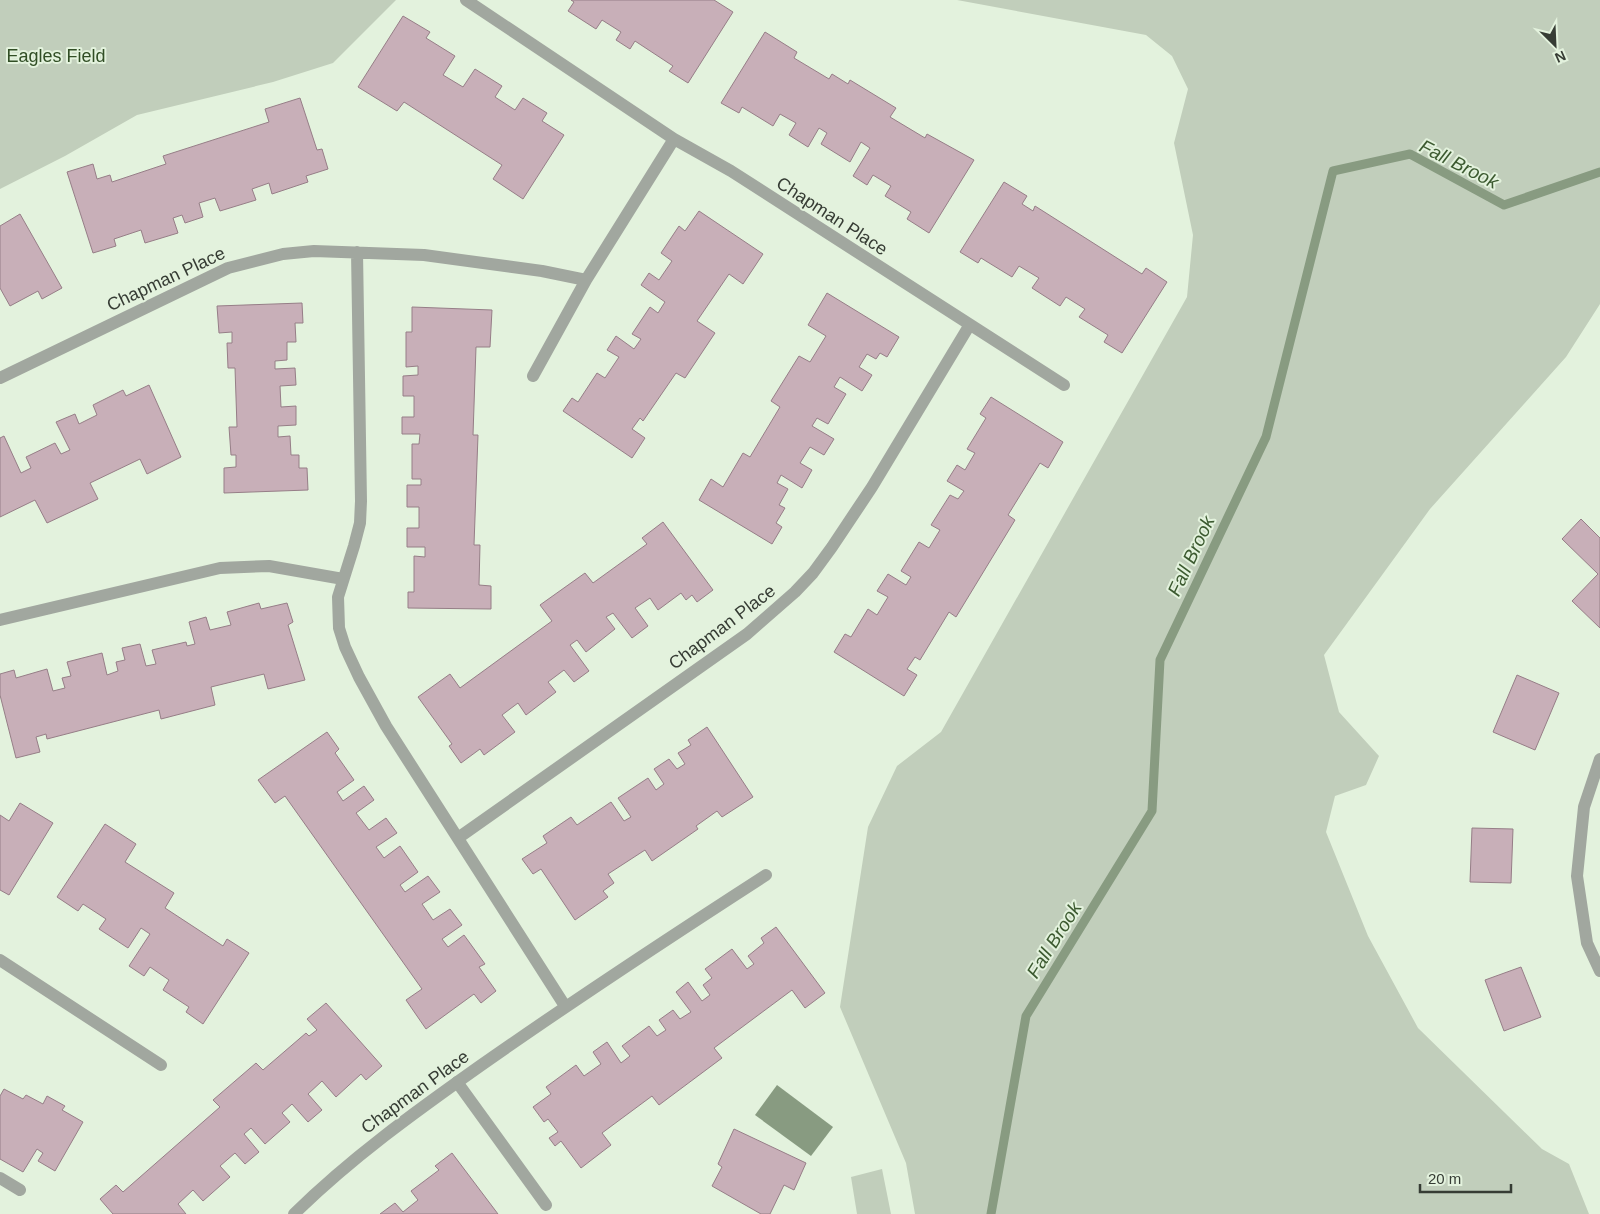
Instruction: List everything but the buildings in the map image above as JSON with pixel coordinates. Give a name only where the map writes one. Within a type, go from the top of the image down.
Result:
[{"type":"street","name":"Chapman Place","points":[[466,0],[674,140],[731,171],[969,326],[1064,385]]},
{"type":"street","points":[[533,376],[586,280],[674,140]]},
{"type":"street","name":"Chapman Place","points":[[0,378],[228,268],[283,254],[314,251],[424,255],[482,262],[586,280]]},
{"type":"street","points":[[357,252],[361,501],[360,523],[343,579],[337,612],[345,647],[386,726],[564,1006]]},
{"type":"street","name":"Chapman Place","points":[[458,838],[747,634],[795,592],[827,554],[872,487],[969,326]]},
{"type":"street","points":[[0,620],[230,567],[269,566],[343,579]]},
{"type":"street","points":[[1600,759],[1584,807],[1577,876],[1586,943],[1600,971]]},
{"type":"street","name":"Chapman Place","points":[[294,1214],[342,1169],[457,1082],[564,1006],[766,875]]},
{"type":"street","points":[[0,960],[161,1065]]},
{"type":"street","points":[[457,1082],[546,1205]]},
{"type":"street","points":[[0,1178],[20,1190]]},
{"type":"green space","name":"Eagles Field","points":[[0,0],[396,0],[333,63],[273,82],[137,115],[65,156],[0,189]]},
{"type":"green space","points":[[957,0],[1600,0],[1600,304],[1566,357],[1430,509],[1324,655],[1339,712],[1379,756],[1366,785],[1335,796],[1326,832],[1368,936],[1418,1028],[1542,1149],[1569,1164],[1589,1214],[915,1214],[906,1163],[840,1007],[868,827],[897,766],[941,732],[1187,297],[1193,235],[1174,143],[1188,89],[1172,56],[1146,35]]},
{"type":"green space","points":[[882,1169],[891,1214],[857,1214],[851,1177]]},
{"type":"shaded area","points":[[777,1085],[833,1127],[811,1156],[755,1115]]},
{"type":"waterway","name":"Fall Brook","points":[[991,1214],[1026,1016],[1152,811],[1160,660],[1266,437],[1333,171],[1410,154],[1504,205],[1600,172]]}]
